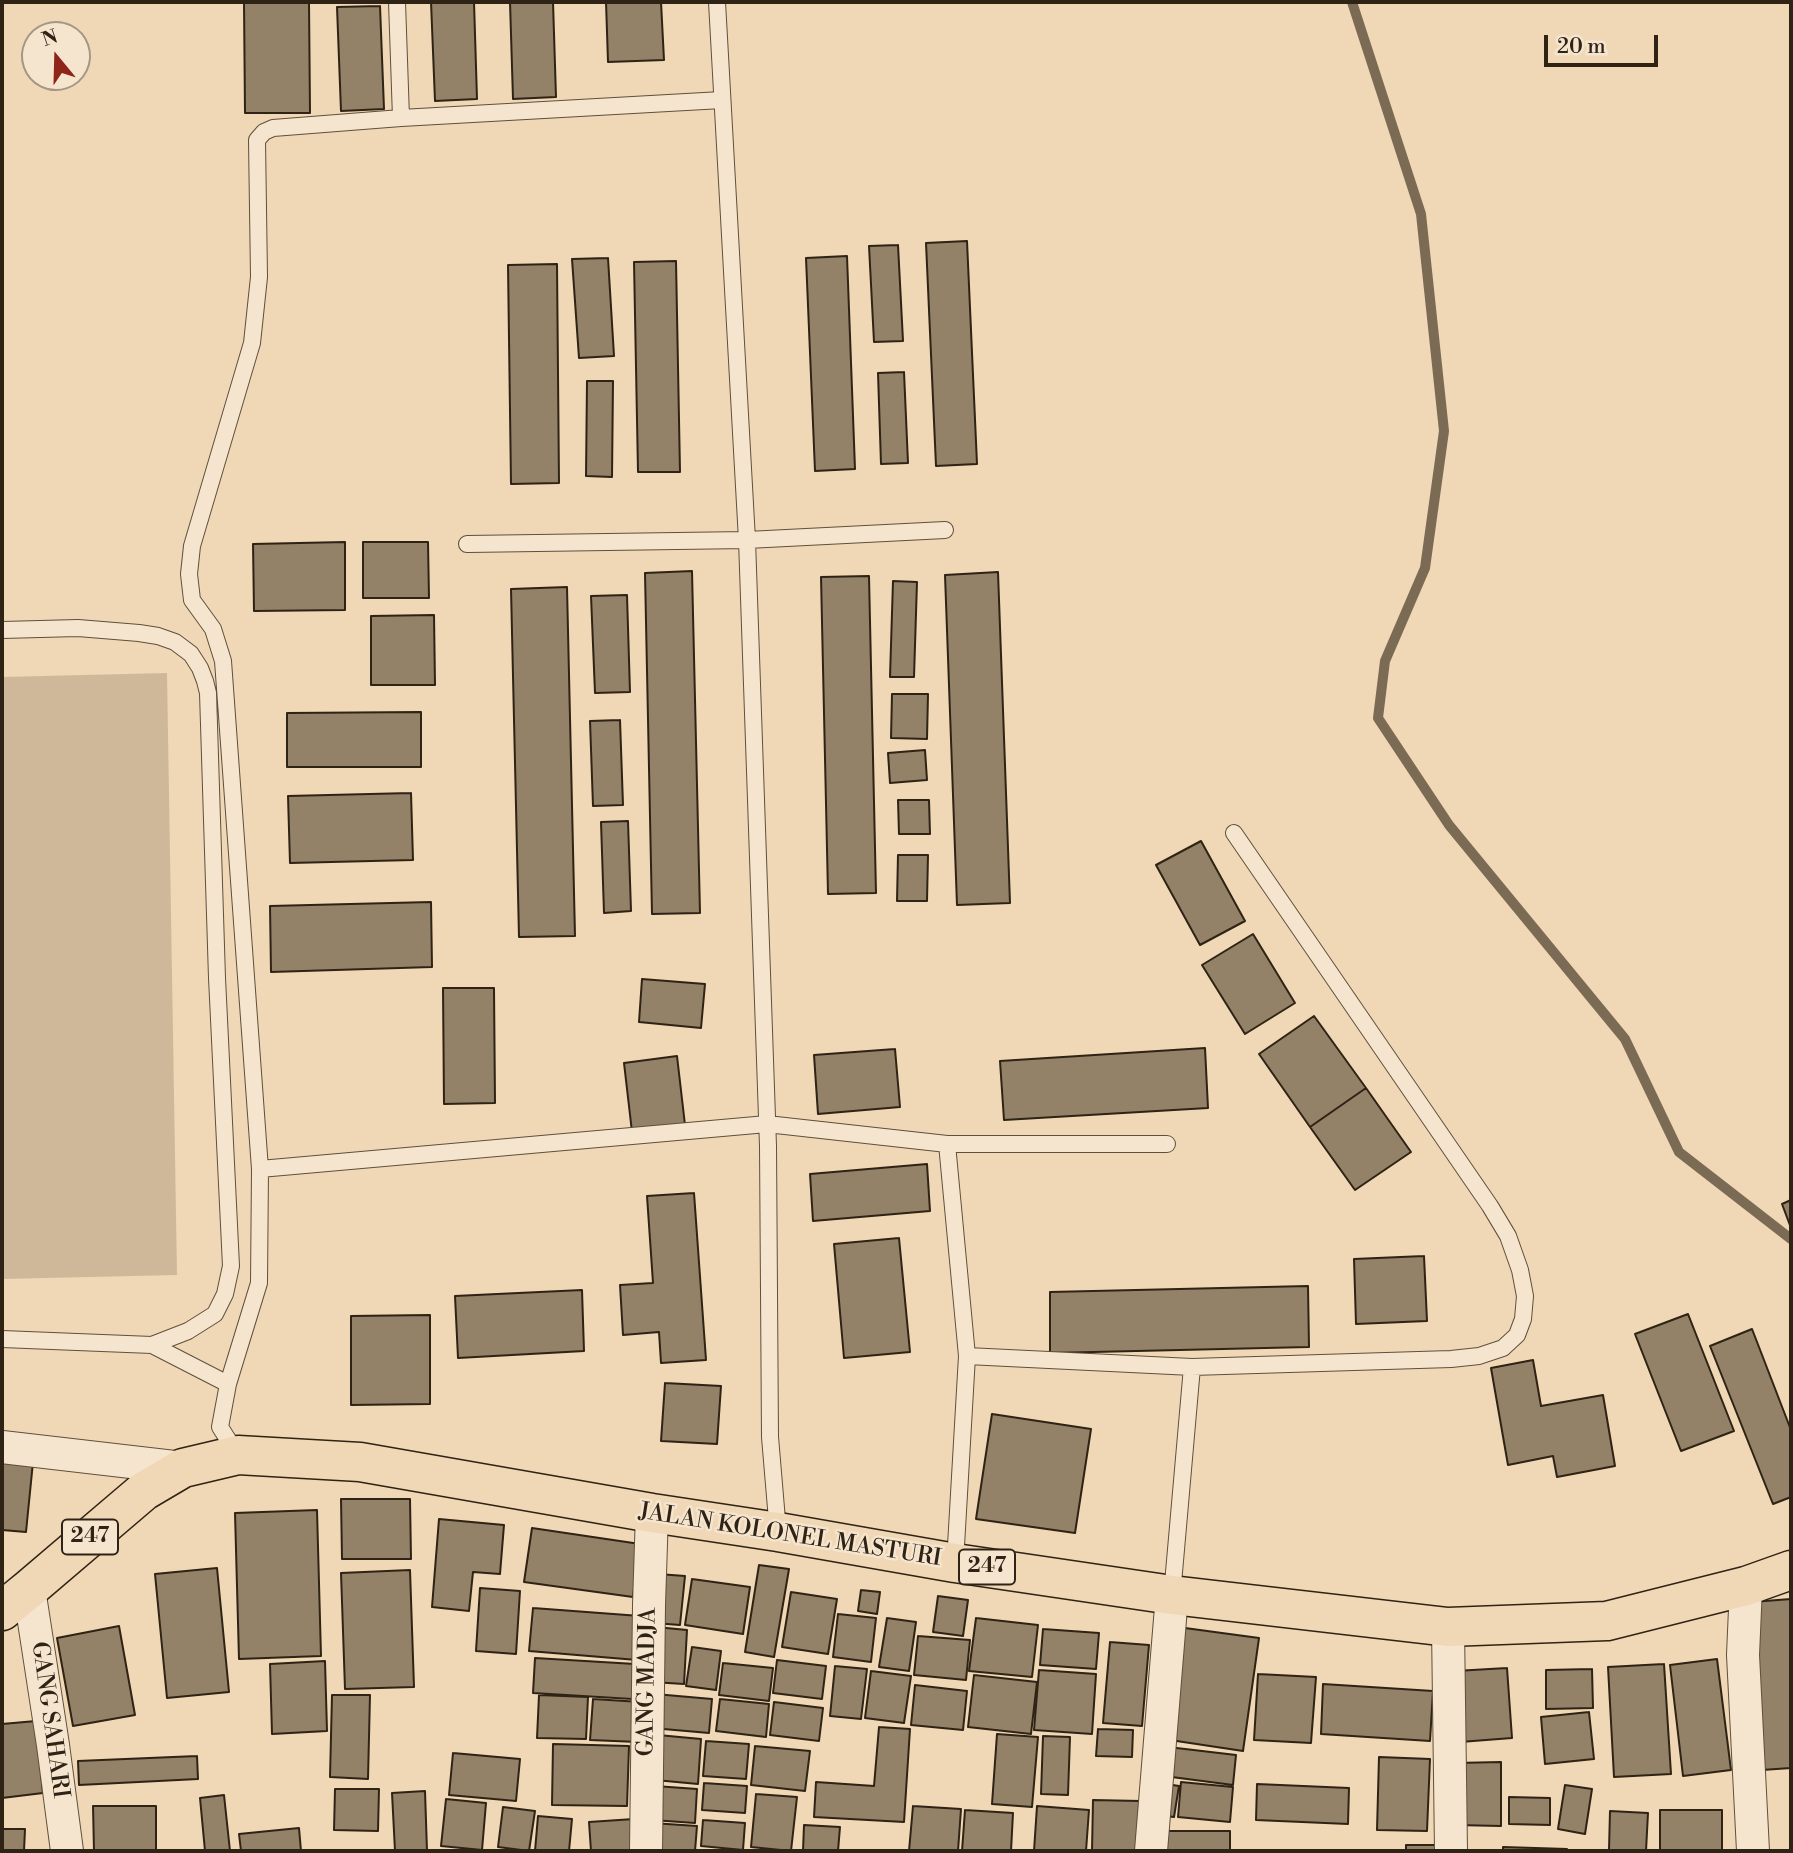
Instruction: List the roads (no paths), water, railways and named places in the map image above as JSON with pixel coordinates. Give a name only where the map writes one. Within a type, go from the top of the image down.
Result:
[{"type":"main road","name":"JALAN KOLONEL MASTURI","points":[[12,1601],[144,1491],[183,1468],[238,1455],[360,1462],[955,1563],[1172,1595],[1448,1627],[1606,1621],[1746,1586],[1791,1570]]},
{"type":"street","points":[[2,1447],[183,1468]]},
{"type":"street","name":"GANG MADJA","points":[[646,1851],[652,1513]]},
{"type":"street","points":[[1746,1586],[1743,1655],[1753,1851]]},
{"type":"street","points":[[1151,1851],[1172,1595]]},
{"type":"street","name":"GANG SAHARI","points":[[12,1601],[53,1745],[67,1851]]},
{"type":"street","points":[[1448,1627],[1451,1851]]},
{"type":"lane","points":[[397,2],[401,118]]},
{"type":"lane","points":[[717,2],[747,540],[767,1124],[770,1437],[778,1532]]},
{"type":"lane","points":[[238,1455],[220,1427],[228,1384],[259,1283],[260,1169],[223,661],[213,629],[192,600],[188,574],[192,546],[252,343],[259,277],[257,140],[264,132],[273,128],[722,100]]},
{"type":"lane","points":[[467,544],[747,540],[945,530]]},
{"type":"lane","points":[[2,630],[78,628],[139,632],[175,642],[191,654],[200,668],[208,693],[217,978],[231,1266],[225,1294],[215,1314],[188,1331],[152,1345],[2,1339]]},
{"type":"lane","points":[[967,1356],[1192,1367],[1437,1360],[1479,1356],[1503,1348],[1517,1335],[1523,1319],[1525,1296],[1520,1270],[1508,1236],[1234,833]]},
{"type":"lane","points":[[260,1169],[767,1124],[947,1144],[1167,1144]]},
{"type":"lane","points":[[947,1144],[967,1356],[955,1563]]},
{"type":"lane","points":[[152,1345],[228,1384]]},
{"type":"lane","points":[[1172,1595],[1192,1367]]},
{"type":"waterway","points":[[1352,2],[1421,214],[1444,431],[1425,568],[1385,661],[1378,718],[1449,825],[1625,1039],[1679,1152],[1791,1239]]}]
